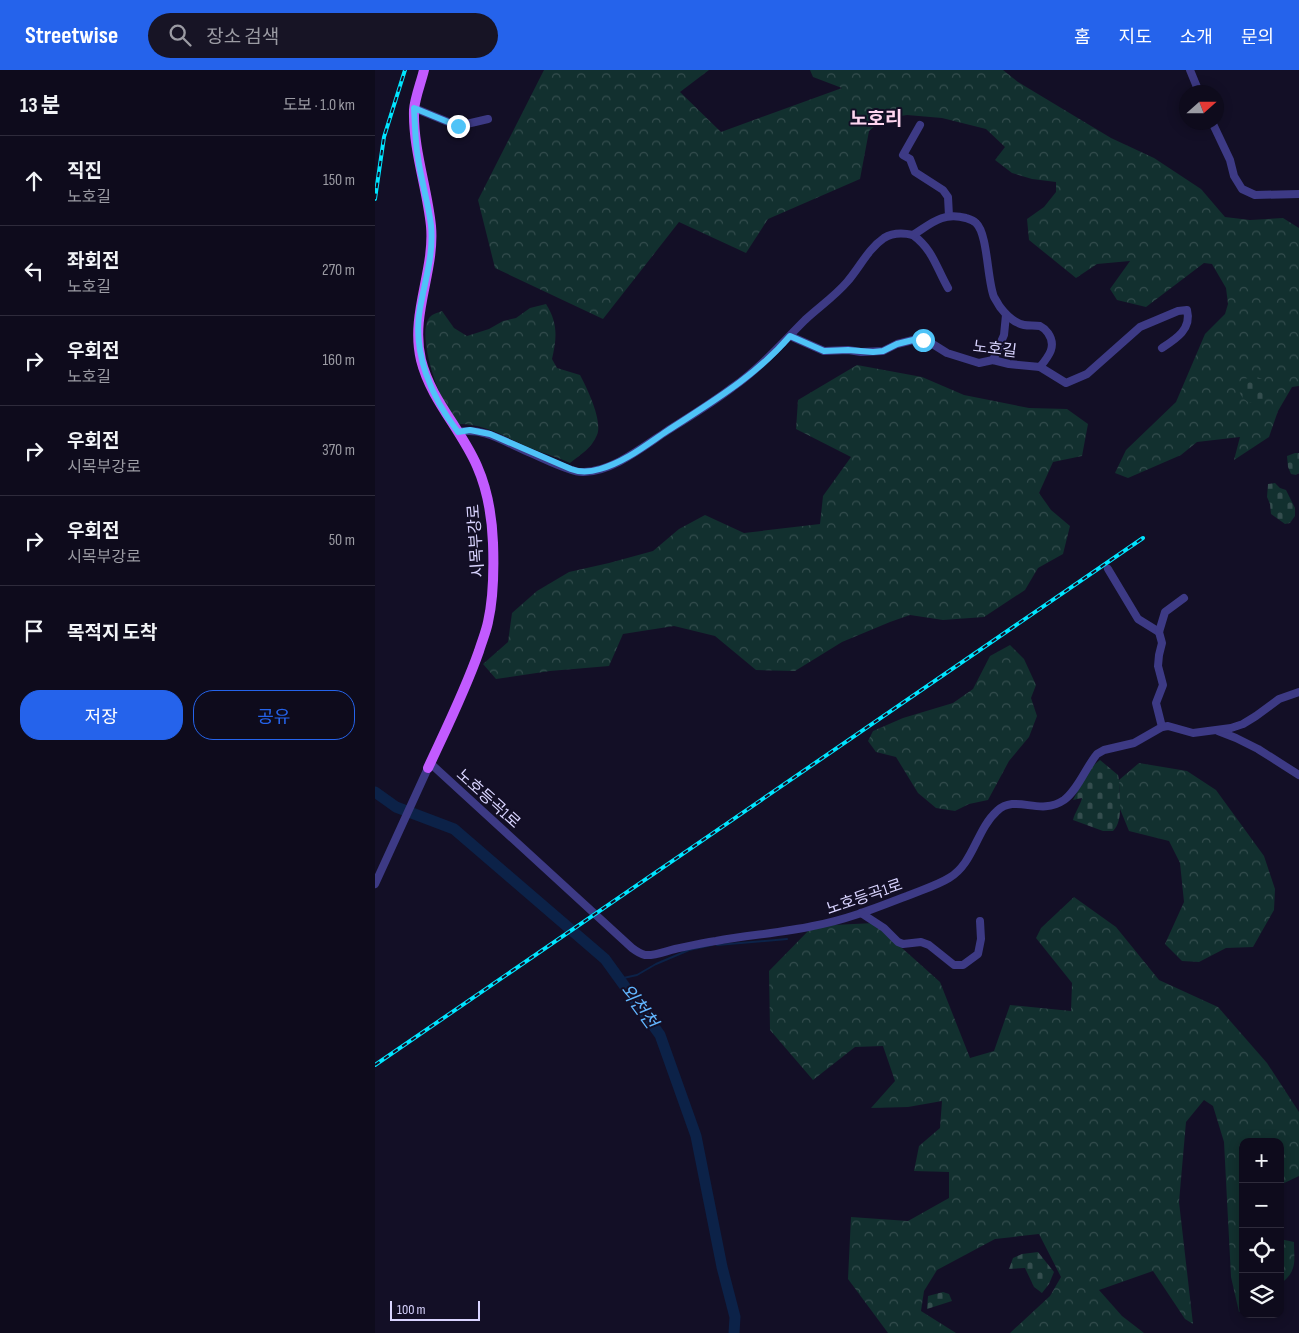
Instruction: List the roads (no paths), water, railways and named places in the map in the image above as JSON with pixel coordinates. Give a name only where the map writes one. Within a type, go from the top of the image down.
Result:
[{"type":"main road","name":"시목부강로","points":[[424,70],[414,108],[417,156],[431,226],[431,258],[419,318],[421,359],[440,404],[477,466],[486,491],[492,518],[493,591],[488,623],[470,676],[429,766]]},
{"type":"street","points":[[1190,70],[1196,85]]},
{"type":"street","points":[[414,108],[458,126],[488,119]]},
{"type":"street","points":[[913,235],[935,220],[949,216],[948,197],[943,190],[915,172],[910,160],[903,154],[920,125]]},
{"type":"street","points":[[1216,130],[1230,160],[1234,176],[1242,189],[1255,195],[1299,194]]},
{"type":"street","name":"노호길","points":[[790,336],[824,351],[883,351],[897,344],[917,339],[979,363],[993,360],[1009,364],[1041,367],[1050,354],[1053,345],[1050,336],[1045,328],[1038,325],[1024,325],[1006,315],[994,296],[983,236],[978,224],[963,218],[949,216]]},
{"type":"street","points":[[458,432],[470,430],[490,434],[580,472],[602,469],[634,453],[713,402],[751,373],[847,282],[869,253],[888,236],[906,233],[922,241],[931,252],[936,267],[948,288]]},
{"type":"street","points":[[1041,367],[1066,383],[1087,374],[1139,327],[1178,311],[1187,310],[1188,316],[1183,332],[1162,348]]},
{"type":"street","points":[[993,360],[1004,335],[1006,315]]},
{"type":"street","points":[[1108,569],[1138,619],[1159,632]]},
{"type":"street","points":[[1184,598],[1165,612],[1159,632],[1162,643],[1158,666],[1163,685],[1156,703],[1162,727],[1168,726],[1193,733],[1231,728],[1243,724],[1279,699],[1299,692]]},
{"type":"street","name":"노호등곡1로","points":[[429,766],[632,948],[645,955],[654,955],[727,939],[813,926],[861,913],[936,884],[955,874],[974,850],[986,822],[997,810],[1007,804],[1015,803],[1040,807],[1056,805],[1066,798],[1097,754],[1104,750],[1143,740],[1153,731],[1162,727]]},
{"type":"street","points":[[1217,731],[1258,749],[1299,775]]},
{"type":"street","points":[[375,884],[429,766]]},
{"type":"street","points":[[861,913],[884,928],[898,942],[903,944],[921,942],[929,945],[954,965],[963,965],[978,954],[981,939],[980,921]]},
{"type":"waterway","name":"외천천","points":[[375,792],[396,807],[454,829],[605,959],[660,1035],[696,1136],[722,1267],[735,1317],[734,1333]]},
{"type":"waterway","points":[[717,945],[787,939]]},
{"type":"waterway","points":[[619,979],[637,975],[656,964],[689,950],[712,945]]},
{"type":"railway","points":[[375,199],[384,137],[405,70]]},
{"type":"railway","points":[[375,1065],[1143,538]]},
{"type":"district","name":"노호리","points":[[876,118]]}]
